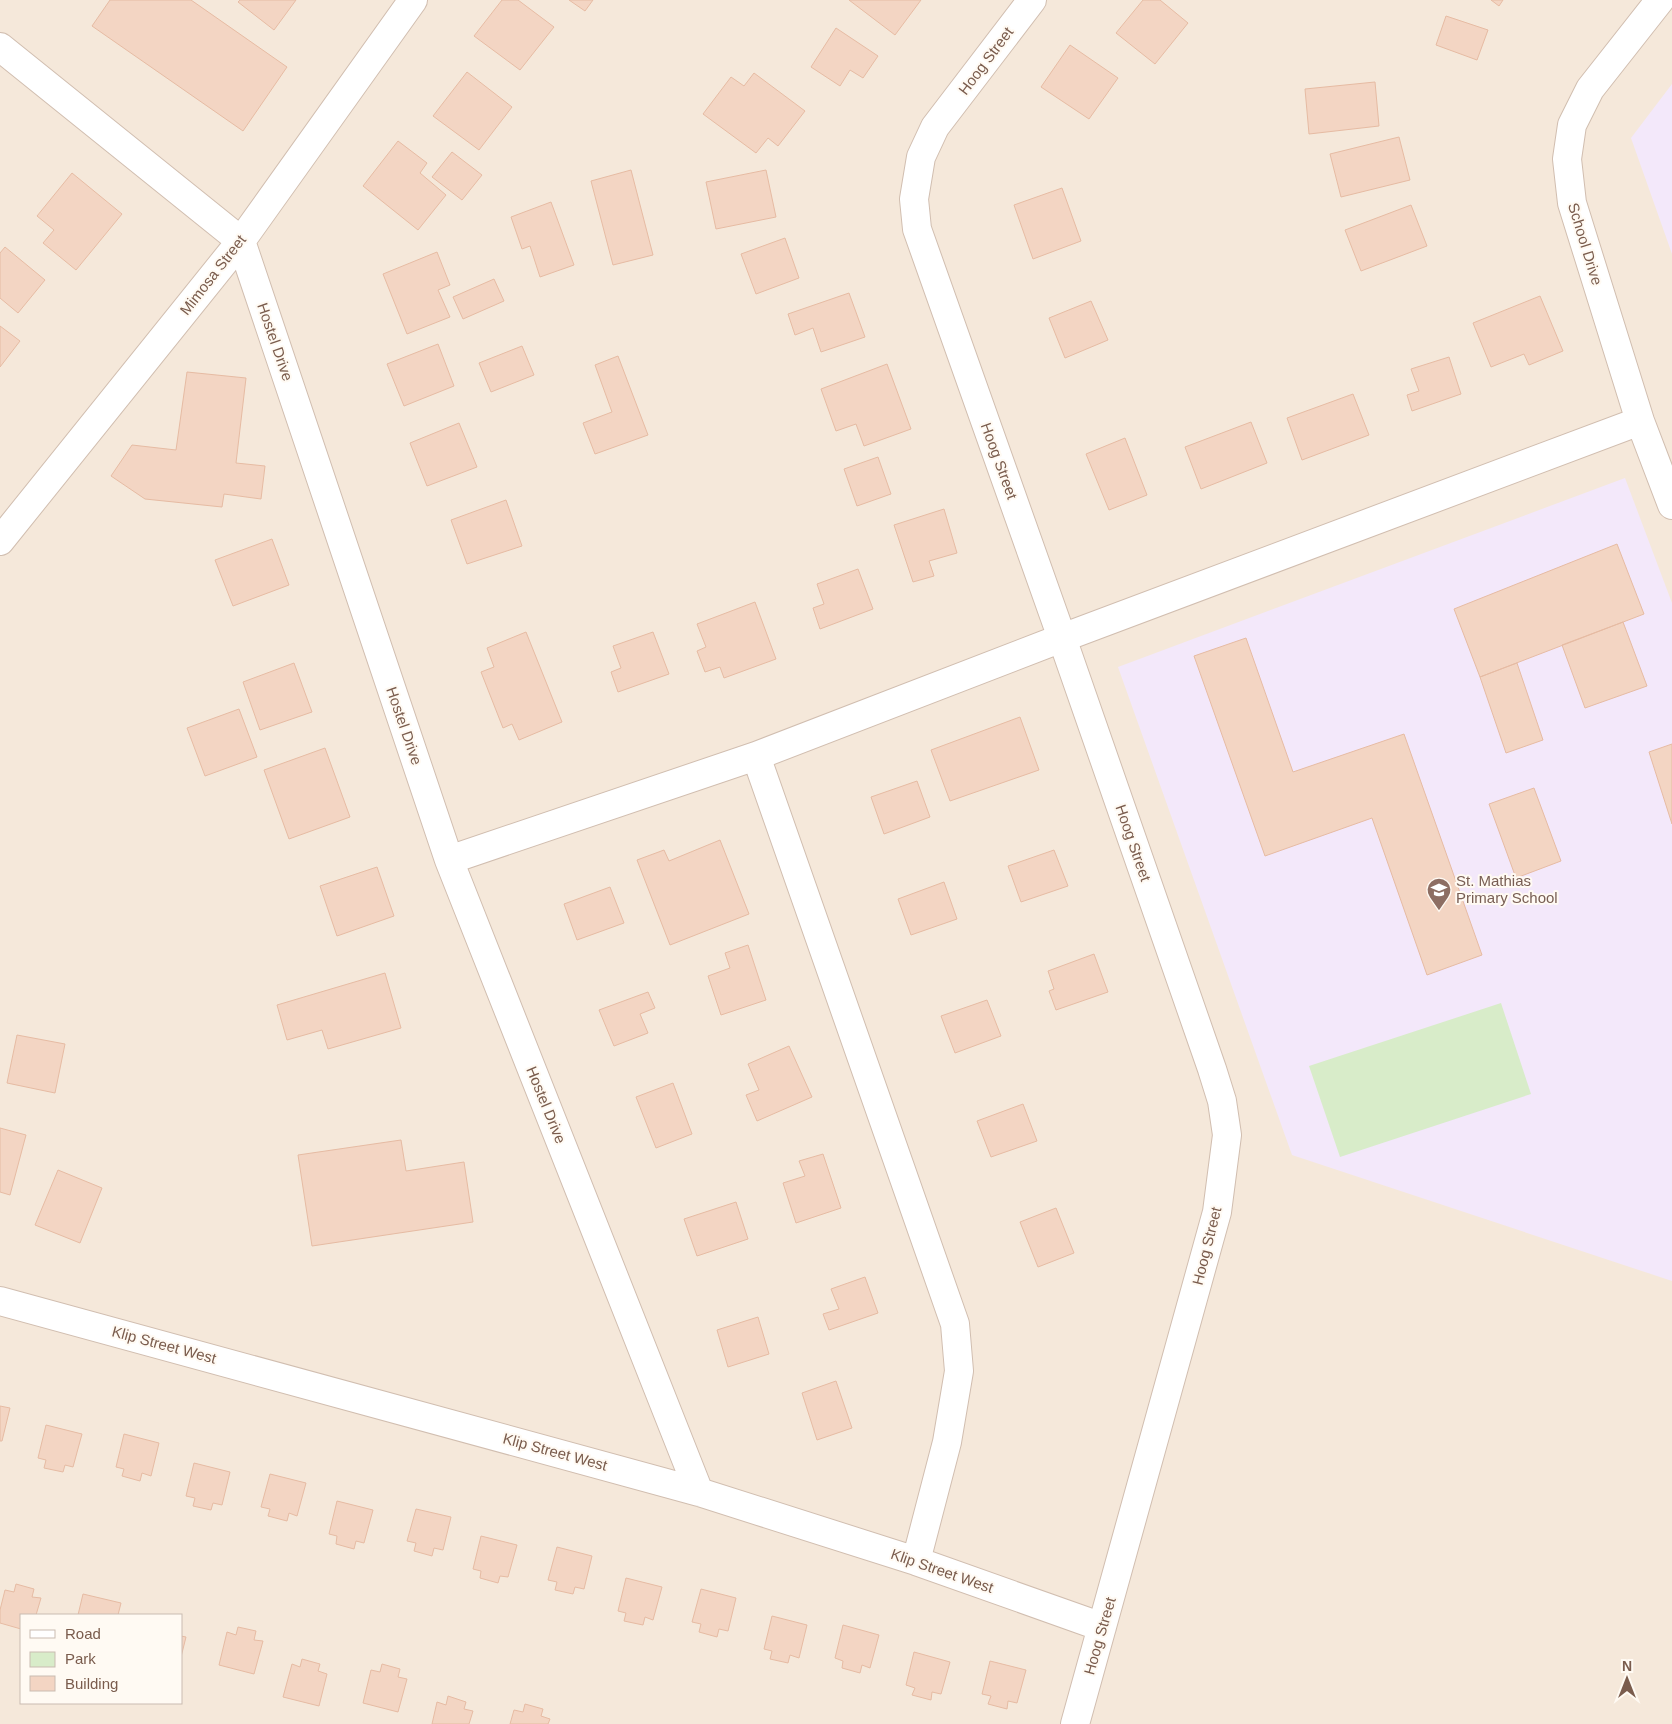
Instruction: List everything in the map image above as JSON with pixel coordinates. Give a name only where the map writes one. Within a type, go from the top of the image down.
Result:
[{"type":"street","name":"Mimosa Street","points":[[0,541],[241,241],[412,0]]},
{"type":"street","name":"Hoog Street","points":[[1032,0],[935,127],[921,157],[914,199],[917,229],[1212,1069],[1222,1101],[1227,1135],[1218,1212],[1075,1724]]},
{"type":"street","name":"School Drive","points":[[1660,0],[1590,89],[1572,125],[1567,159],[1572,203],[1640,420],[1672,505]]},
{"type":"street","points":[[0,47],[241,241]]},
{"type":"street","name":"Hostel Drive","points":[[241,241],[449,860],[699,1492]]},
{"type":"street","points":[[449,860],[756,756],[1062,638],[1640,420]]},
{"type":"street","points":[[756,756],[955,1324],[959,1371],[947,1442],[916,1561]]},
{"type":"street","name":"Klip Street West","points":[[0,1300],[699,1492],[916,1561],[1102,1627]]},
{"type":"shaded area","points":[[0,0],[1672,0],[1672,1724],[0,1724]]},
{"type":"shaded area","points":[[1672,84],[1672,254],[1631,138]]},
{"type":"shaded area","name":"St. Mathias Primary School","points":[[1625,478],[1672,603],[1672,1281],[1292,1155],[1118,667]]},
{"type":"green space","points":[[1501,1003],[1531,1094],[1340,1157],[1309,1066]]},
{"type":"building","points":[[110,0],[191,0],[287,67],[243,131],[92,26]]},
{"type":"building","points":[[240,0],[296,0],[274,30],[238,2]]},
{"type":"building","points":[[502,0],[518,0],[554,27],[520,70],[474,36]]},
{"type":"building","points":[[569,0],[593,0],[585,11]]},
{"type":"building","points":[[849,0],[921,0],[895,35]]},
{"type":"building","points":[[1143,0],[1160,0],[1188,23],[1155,64],[1116,33]]},
{"type":"building","points":[[1491,0],[1503,0],[1499,6]]},
{"type":"building","points":[[1446,16],[1488,30],[1477,60],[1436,45]]},
{"type":"building","points":[[836,28],[878,56],[863,78],[850,70],[840,86],[811,67]]},
{"type":"building","points":[[1070,45],[1118,78],[1089,119],[1041,87]]},
{"type":"building","points":[[467,72],[512,107],[479,150],[433,116]]},
{"type":"building","points":[[754,73],[805,111],[778,146],[768,138],[756,153],[703,114],[731,77],[744,86]]},
{"type":"building","points":[[1375,82],[1379,126],[1309,134],[1305,89]]},
{"type":"building","points":[[1399,137],[1410,180],[1341,197],[1330,154]]},
{"type":"building","points":[[398,141],[427,163],[420,173],[446,195],[418,230],[363,186]]},
{"type":"building","points":[[452,152],[482,175],[462,200],[432,177]]},
{"type":"building","points":[[631,170],[653,255],[613,265],[591,181]]},
{"type":"building","points":[[766,170],[776,217],[716,229],[706,182]]},
{"type":"building","points":[[72,173],[122,214],[76,270],[43,243],[54,230],[37,216]]},
{"type":"building","points":[[1062,188],[1081,241],[1033,259],[1014,205]]},
{"type":"building","points":[[551,202],[574,265],[540,277],[530,246],[522,249],[511,217]]},
{"type":"building","points":[[1411,205],[1427,246],[1361,271],[1345,230]]},
{"type":"building","points":[[785,238],[799,278],[756,294],[741,254]]},
{"type":"building","points":[[5,247],[45,280],[18,313],[0,298],[0,253]]},
{"type":"building","points":[[437,252],[450,285],[438,290],[450,317],[407,334],[383,274]]},
{"type":"building","points":[[494,279],[504,301],[463,319],[453,297]]},
{"type":"building","points":[[849,293],[865,337],[821,352],[813,328],[795,335],[788,314]]},
{"type":"building","points":[[1540,296],[1563,351],[1529,365],[1524,354],[1491,367],[1473,323]]},
{"type":"building","points":[[1091,301],[1108,340],[1065,358],[1049,318]]},
{"type":"building","points":[[0,326],[20,341],[0,367]]},
{"type":"building","points":[[438,344],[454,386],[404,406],[387,364]]},
{"type":"building","points":[[522,346],[534,375],[491,392],[479,363]]},
{"type":"building","points":[[618,356],[648,435],[595,454],[583,423],[612,412],[595,365]]},
{"type":"building","points":[[1449,357],[1461,394],[1412,411],[1407,395],[1419,391],[1411,369]]},
{"type":"building","points":[[887,364],[911,429],[864,446],[856,424],[836,431],[821,389]]},
{"type":"building","points":[[187,372],[246,378],[236,463],[265,466],[261,499],[224,494],[222,507],[145,499],[111,476],[132,445],[176,450]]},
{"type":"building","points":[[1353,394],[1369,435],[1302,460],[1287,418]]},
{"type":"building","points":[[1251,422],[1267,463],[1201,489],[1185,447]]},
{"type":"building","points":[[459,423],[477,467],[427,486],[410,443]]},
{"type":"building","points":[[1125,438],[1147,495],[1109,510],[1086,454]]},
{"type":"building","points":[[878,457],[891,494],[857,506],[844,469]]},
{"type":"building","points":[[506,500],[522,546],[467,564],[451,520]]},
{"type":"building","points":[[944,509],[957,553],[929,561],[934,576],[913,582],[894,525]]},
{"type":"building","points":[[272,539],[289,585],[233,606],[215,560]]},
{"type":"building","points":[[1617,544],[1644,614],[1480,677],[1454,609]]},
{"type":"building","points":[[858,569],[873,609],[820,629],[813,608],[824,604],[817,584]]},
{"type":"building","points":[[755,602],[776,659],[724,678],[720,667],[705,672],[697,651],[706,647],[697,624]]},
{"type":"building","points":[[1623,622],[1647,686],[1585,708],[1562,645]]},
{"type":"building","points":[[526,632],[562,722],[519,740],[512,724],[503,728],[481,672],[494,667],[487,648]]},
{"type":"building","points":[[653,632],[669,674],[618,692],[611,672],[621,668],[613,646]]},
{"type":"building","points":[[1246,638],[1293,772],[1404,734],[1482,955],[1427,975],[1372,818],[1265,856],[1194,656]]},
{"type":"building","points":[[294,663],[312,712],[260,730],[243,682]]},
{"type":"building","points":[[1517,663],[1543,740],[1506,753],[1480,677]]},
{"type":"building","points":[[239,709],[257,757],[205,776],[187,728]]},
{"type":"building","points":[[1020,717],[1039,770],[950,801],[931,750]]},
{"type":"building","points":[[1672,744],[1672,824],[1649,752]]},
{"type":"building","points":[[325,748],[350,817],[289,839],[264,770]]},
{"type":"building","points":[[917,781],[930,817],[884,834],[871,797]]},
{"type":"building","points":[[1534,788],[1561,861],[1516,878],[1489,804]]},
{"type":"building","points":[[720,840],[749,914],[670,945],[637,860],[664,850],[669,861]]},
{"type":"building","points":[[1054,850],[1068,886],[1021,902],[1008,866]]},
{"type":"building","points":[[377,867],[394,916],[337,936],[320,886]]},
{"type":"building","points":[[944,882],[957,919],[911,935],[898,899]]},
{"type":"building","points":[[610,887],[624,923],[577,940],[564,904]]},
{"type":"building","points":[[748,945],[766,1000],[721,1015],[708,976],[730,968],[725,953]]},
{"type":"building","points":[[1094,954],[1108,992],[1056,1010],[1049,991],[1054,989],[1048,971]]},
{"type":"building","points":[[385,973],[401,1028],[328,1049],[322,1030],[287,1040],[277,1005]]},
{"type":"building","points":[[648,992],[655,1008],[640,1014],[648,1033],[614,1046],[599,1010]]},
{"type":"building","points":[[987,1000],[1001,1036],[955,1053],[941,1016]]},
{"type":"building","points":[[17,1035],[65,1044],[55,1093],[7,1083]]},
{"type":"building","points":[[789,1046],[812,1097],[757,1121],[746,1095],[759,1090],[748,1064]]},
{"type":"building","points":[[673,1083],[692,1134],[656,1148],[636,1097]]},
{"type":"building","points":[[1023,1104],[1037,1141],[991,1157],[977,1121]]},
{"type":"building","points":[[0,1128],[26,1135],[10,1195],[0,1192]]},
{"type":"building","points":[[401,1140],[406,1171],[464,1162],[473,1222],[312,1246],[298,1155]]},
{"type":"building","points":[[823,1154],[841,1208],[796,1223],[783,1183],[805,1176],[799,1161]]},
{"type":"building","points":[[58,1170],[102,1188],[80,1243],[35,1225]]},
{"type":"building","points":[[736,1202],[748,1239],[697,1256],[684,1219]]},
{"type":"building","points":[[1056,1208],[1074,1253],[1038,1267],[1020,1222]]},
{"type":"building","points":[[865,1277],[878,1313],[829,1330],[823,1314],[839,1309],[831,1289]]},
{"type":"building","points":[[758,1317],[769,1354],[728,1367],[717,1330]]},
{"type":"building","points":[[836,1381],[852,1428],[817,1440],[802,1393]]},
{"type":"building","points":[[0,1406],[10,1408],[2,1441],[0,1441]]},
{"type":"building","points":[[46,1425],[82,1434],[73,1467],[65,1465],[63,1472],[44,1468],[46,1460],[38,1458]]},
{"type":"building","points":[[124,1434],[159,1443],[151,1476],[142,1473],[140,1481],[122,1476],[124,1469],[116,1467]]},
{"type":"building","points":[[194,1463],[230,1472],[222,1505],[213,1503],[211,1510],[193,1506],[195,1498],[186,1496]]},
{"type":"building","points":[[270,1474],[306,1483],[297,1516],[289,1513],[287,1521],[268,1516],[270,1509],[261,1507]]},
{"type":"building","points":[[337,1501],[373,1510],[364,1543],[356,1541],[354,1549],[336,1544],[337,1536],[329,1534]]},
{"type":"building","points":[[416,1509],[451,1517],[443,1550],[434,1548],[432,1556],[414,1551],[416,1543],[407,1541]]},
{"type":"building","points":[[481,1536],[517,1545],[508,1577],[500,1576],[498,1583],[480,1578],[481,1571],[473,1569]]},
{"type":"building","points":[[557,1547],[592,1556],[584,1589],[575,1587],[573,1594],[555,1590],[557,1582],[548,1580]]},
{"type":"building","points":[[626,1578],[662,1587],[653,1620],[645,1617],[643,1625],[624,1621],[626,1613],[618,1611]]},
{"type":"building","points":[[16,1584],[34,1589],[32,1597],[41,1598],[36,1614],[20,1614],[20,1629],[0,1623],[0,1610],[5,1590],[14,1592]]},
{"type":"building","points":[[701,1589],[736,1598],[728,1631],[719,1629],[717,1637],[699,1632],[701,1624],[692,1622]]},
{"type":"building","points":[[83,1594],[121,1603],[118,1614],[78,1614]]},
{"type":"building","points":[[772,1616],[807,1625],[799,1658],[790,1655],[788,1663],[770,1659],[772,1651],[764,1649]]},
{"type":"building","points":[[843,1625],[879,1635],[870,1668],[862,1665],[860,1673],[842,1668],[843,1661],[835,1658]]},
{"type":"building","points":[[238,1627],[256,1631],[254,1640],[263,1641],[254,1674],[219,1665],[227,1632],[236,1635]]},
{"type":"building","points":[[182,1636],[186,1637],[182,1653]]},
{"type":"building","points":[[914,1652],[950,1662],[941,1694],[932,1692],[931,1700],[912,1695],[915,1688],[906,1685]]},
{"type":"building","points":[[302,1659],[320,1664],[318,1671],[327,1674],[319,1706],[283,1697],[292,1664],[300,1667]]},
{"type":"building","points":[[990,1661],[1026,1670],[1017,1703],[1008,1701],[1007,1709],[988,1704],[991,1696],[982,1694]]},
{"type":"building","points":[[382,1664],[400,1669],[398,1677],[407,1679],[398,1712],[363,1703],[371,1670],[380,1672]]},
{"type":"building","points":[[448,1696],[466,1702],[464,1709],[473,1711],[469,1724],[432,1724],[437,1702],[446,1705]]},
{"type":"building","points":[[525,1704],[543,1709],[541,1716],[550,1719],[548,1724],[510,1724],[514,1710],[523,1712]]},
{"type":"place","name":"St. Mathias Primary School","points":[[1439,911]]}]
